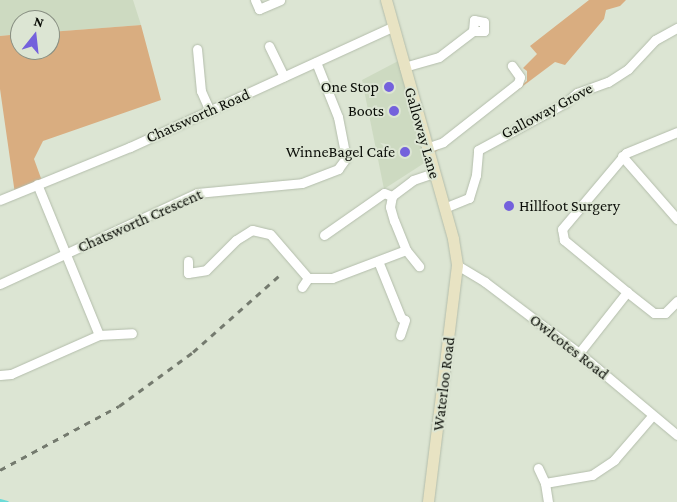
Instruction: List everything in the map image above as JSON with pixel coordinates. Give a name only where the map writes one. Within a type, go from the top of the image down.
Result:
[{"type":"main road","name":"Galloway Lane","points":[[386,0],[444,208],[457,265]]},
{"type":"main road","name":"Waterloo Road","points":[[428,502],[457,265]]},
{"type":"street","points":[[255,0],[260,9],[280,0]]},
{"type":"street","name":"Chatsworth Road","points":[[0,200],[210,111],[394,26]]},
{"type":"street","name":"Galloway Grove","points":[[444,208],[469,198],[476,175],[475,159],[483,146],[565,102],[577,93],[608,82],[628,69],[656,40],[677,28]]},
{"type":"street","points":[[404,67],[439,57],[473,31]]},
{"type":"street","points":[[269,46],[284,77]]},
{"type":"street","points":[[197,49],[201,91],[210,111]]},
{"type":"street","name":"Chatsworth Crescent","points":[[0,284],[197,193],[302,183],[338,169],[346,158],[338,117],[316,62]]},
{"type":"street","points":[[426,148],[442,142],[518,83],[520,77],[512,66]]},
{"type":"street","points":[[677,132],[622,156],[560,232],[564,240],[654,313],[665,313],[677,301]]},
{"type":"street","points":[[622,156],[677,219]]},
{"type":"street","points":[[419,266],[406,250],[390,207],[392,196],[413,180],[433,173]]},
{"type":"street","points":[[37,184],[99,335]]},
{"type":"street","points":[[324,235],[384,193],[392,196]]},
{"type":"street","points":[[188,261],[188,277],[206,270],[236,240],[252,230],[270,234],[308,278],[332,278],[406,250]]},
{"type":"street","points":[[378,261],[401,318],[405,320],[400,335]]},
{"type":"street","name":"Owlcotes Road","points":[[457,265],[485,282],[579,353],[652,416],[677,434]]},
{"type":"street","points":[[302,287],[308,278]]},
{"type":"street","points":[[579,353],[627,292]]},
{"type":"street","points":[[0,375],[11,374],[99,335],[132,333]]},
{"type":"street","points":[[545,483],[592,475],[614,460],[652,416]]},
{"type":"street","points":[[538,468],[545,483],[548,502]]},
{"type":"shaded area","points":[[0,0],[133,0],[141,25],[60,31],[60,10],[10,10],[10,35],[0,36]]},
{"type":"shaded area","points":[[589,0],[626,0],[620,6],[606,10],[604,19],[565,65],[555,62],[434,153],[432,149],[527,81],[527,71],[523,68],[537,54],[530,46]]},
{"type":"shaded area","points":[[141,25],[161,100],[43,141],[34,159],[42,181],[15,194],[0,89],[0,36],[10,35],[10,60],[60,60],[60,31]]},
{"type":"shaded area","points":[[402,59],[429,160],[384,189],[362,80]]},
{"type":"waterway","points":[[0,500],[7,502]]},
{"type":"railway","points":[[0,470],[119,406],[193,352],[281,274]]},
{"type":"place","name":"One Stop","points":[[389,87]]},
{"type":"place","name":"Boots","points":[[394,111]]},
{"type":"place","name":"WinneBagel Cafe","points":[[405,152]]},
{"type":"place","name":"Hillfoot Surgery","points":[[509,206]]}]
